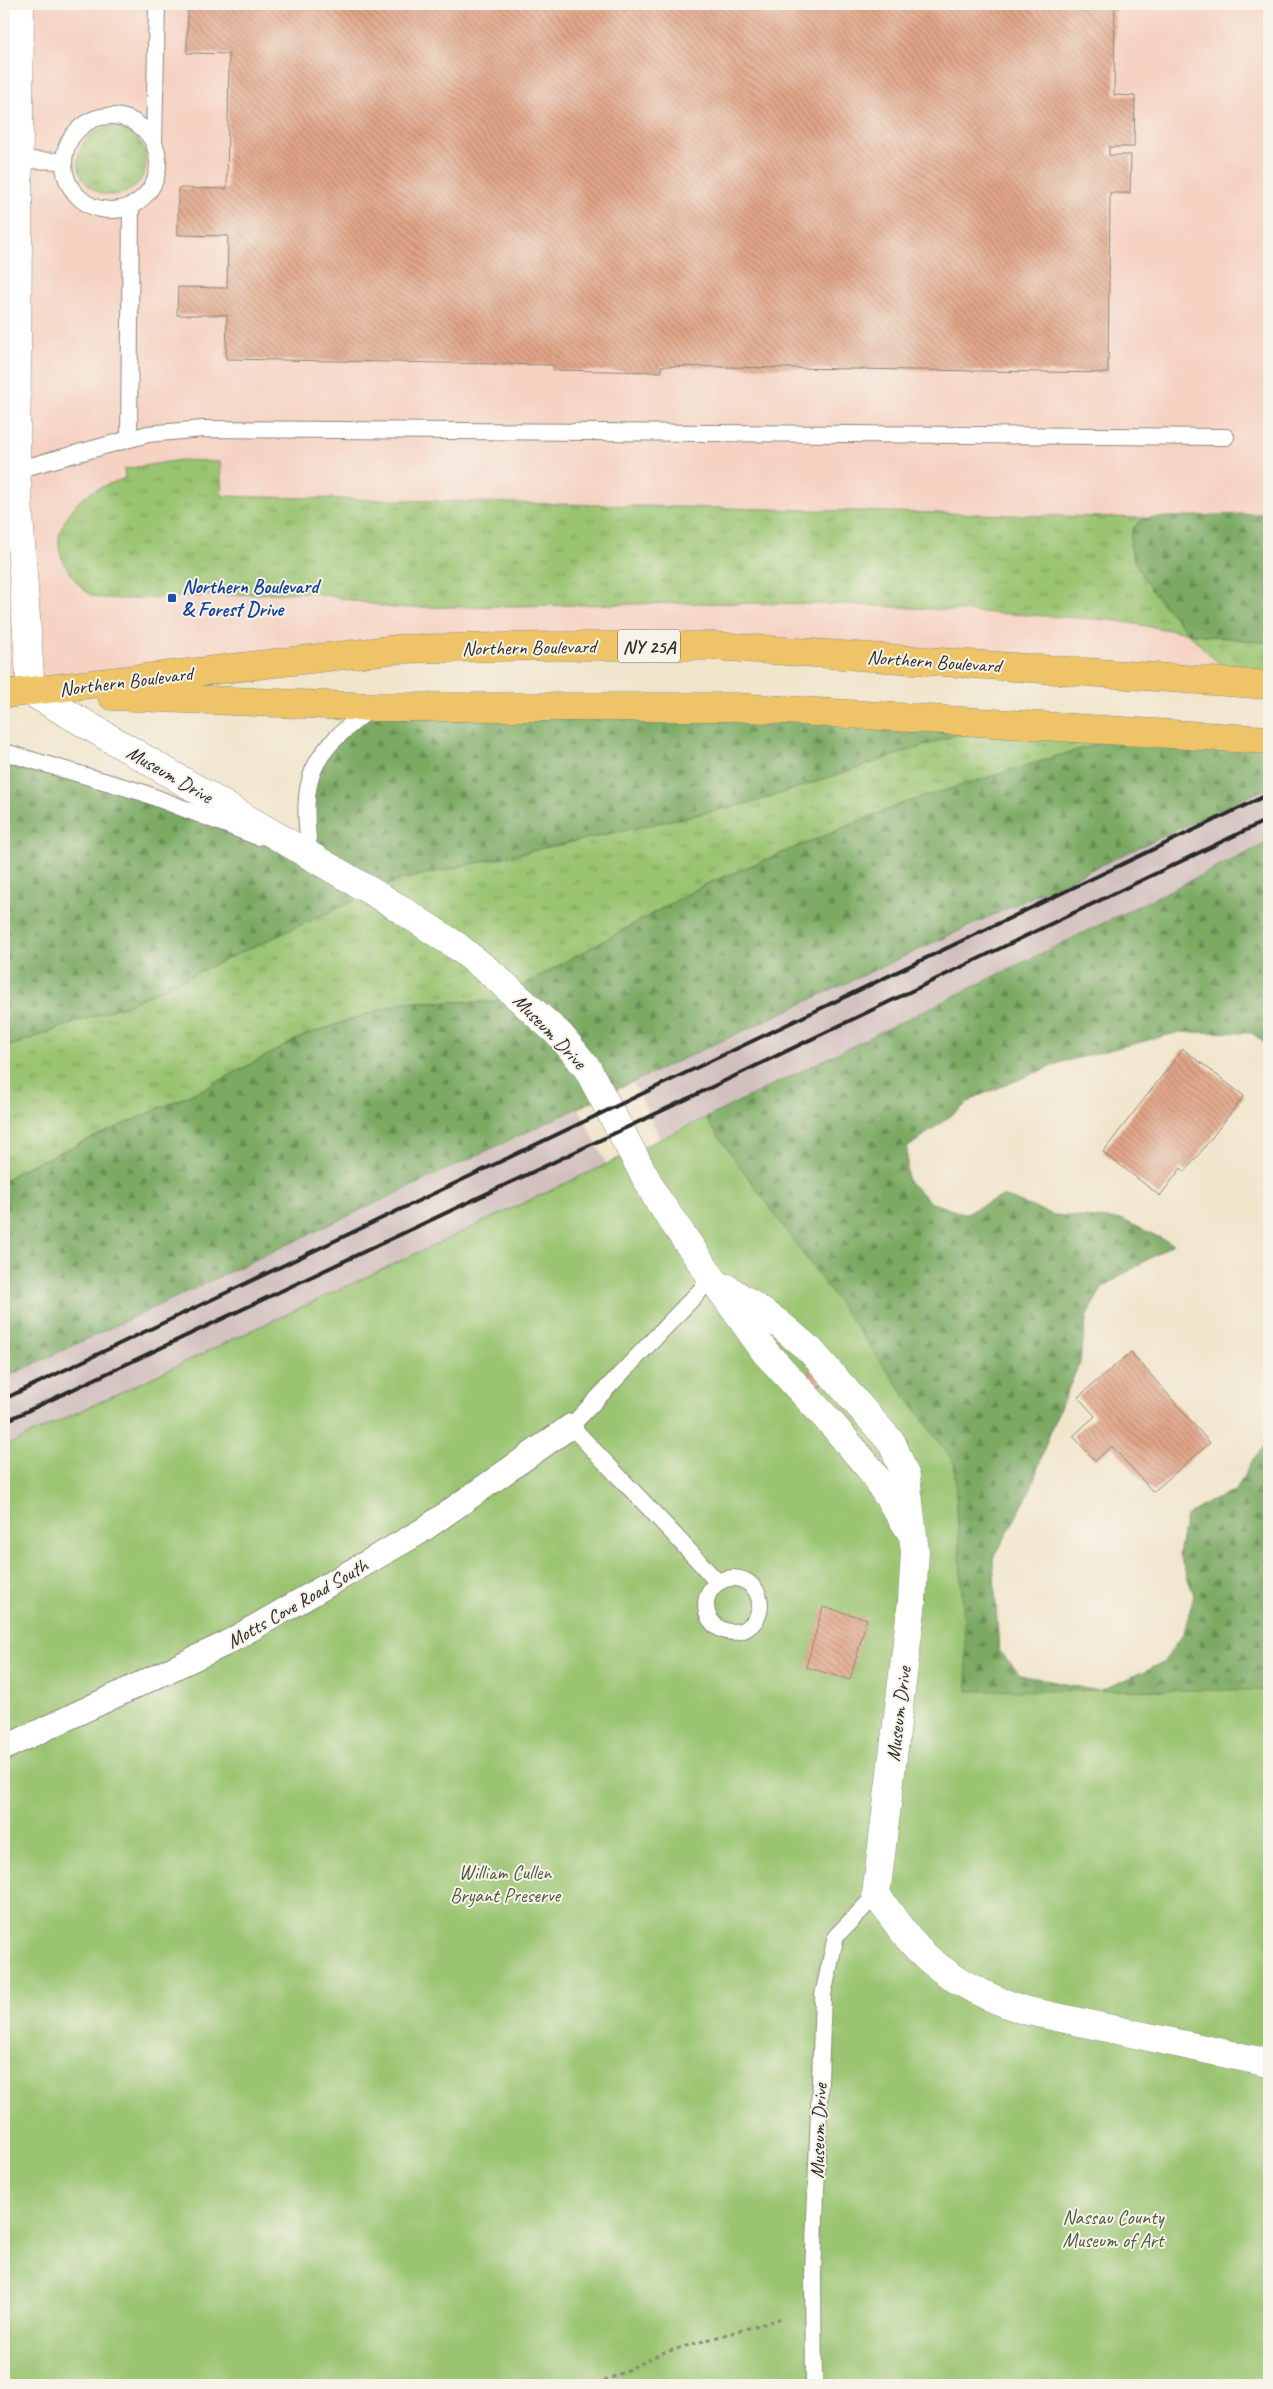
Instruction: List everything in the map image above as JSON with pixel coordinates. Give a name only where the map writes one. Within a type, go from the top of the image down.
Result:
[{"type":"main road","name":"Northern Boulevard","points":[[4,694],[398,649],[552,646],[713,646],[1269,685]]},
{"type":"main road","name":"Northern Boulevard","points":[[31,692],[373,707],[735,707],[1269,740]]},
{"type":"street","points":[[20,4],[19,160],[11,228],[16,470],[31,692]]},
{"type":"street","name":"Museum Drive","points":[[31,692],[396,906],[458,947],[491,973],[576,1051],[601,1090],[656,1197],[712,1278],[766,1353],[831,1423],[870,1469],[911,1532],[915,1552],[912,1601],[876,1895]]},
{"type":"street","name":"Motts Cove Road South","points":[[4,1748],[225,1644],[420,1532],[571,1426]]},
{"type":"street","points":[[876,1895],[910,1940],[936,1963],[956,1979],[997,2001],[1024,2010],[1269,2063]]},
{"type":"lane","points":[[154,143],[145,130],[132,121],[117,116],[101,117],[87,122],[75,132],[67,146],[64,161],[66,177],[73,191],[85,202],[99,208],[115,209],[131,206],[149,190],[155,179],[158,167],[154,143],[158,4]]},
{"type":"lane","points":[[19,160],[64,161]]},
{"type":"lane","points":[[128,440],[131,206]]},
{"type":"lane","points":[[16,470],[148,434],[203,429],[1226,437]]},
{"type":"lane","points":[[4,752],[141,792],[310,856],[306,801],[312,771],[321,754],[340,732],[373,707]]},
{"type":"lane","points":[[712,1278],[571,1426],[616,1475],[665,1523],[718,1583]]},
{"type":"lane","name":"Museum Drive","points":[[814,2385],[813,2309],[822,1994],[836,1936],[876,1895]]},
{"type":"path","points":[[596,2385],[662,2353],[813,2309]]},
{"type":"shaded area","points":[[4,4],[1269,4],[1269,513],[1195,515],[1188,633],[1237,682],[552,646],[4,694]]},
{"type":"shaded area","points":[[1269,787],[1269,842],[835,1056],[660,1138],[633,1082]]},
{"type":"shaded area","points":[[579,1108],[606,1164],[4,1447],[4,1378]]},
{"type":"green space","points":[[112,127],[125,130],[136,137],[143,148],[146,161],[143,174],[136,185],[125,192],[112,195],[99,192],[88,185],[81,174],[78,161],[81,148],[88,137],[99,130]]},
{"type":"green space","points":[[181,460],[220,462],[222,496],[1145,518],[1134,528],[1188,633],[1112,620],[846,604],[690,603],[393,608],[309,592],[121,599],[100,598],[88,593],[67,568],[60,551],[60,534],[68,516],[85,496],[125,478],[124,469]]},
{"type":"green space","points":[[1269,513],[1269,643],[1188,633],[1158,598],[1139,570],[1130,542],[1133,529],[1145,518]]},
{"type":"green space","points":[[1188,633],[1269,643],[1269,685],[1237,682]]},
{"type":"green space","points":[[374,709],[986,725],[758,801],[399,880],[131,1003],[4,1048],[4,756],[141,797],[310,860],[315,777],[334,746]]},
{"type":"green space","points":[[986,725],[1124,736],[904,803],[704,885],[493,1002],[402,1002],[303,1036],[208,1087],[22,1169],[4,1181],[4,1048],[131,1003],[399,880],[754,802]]},
{"type":"green space","points":[[1124,736],[1269,744],[1269,787],[633,1082],[4,1378],[4,1181],[22,1169],[208,1087],[303,1036],[402,1002],[493,1002],[704,885],[904,803]]},
{"type":"green space","points":[[1269,842],[1269,1047],[1252,1033],[1180,1032],[1062,1062],[976,1097],[907,1148],[907,1180],[930,1202],[964,1214],[1003,1196],[1054,1215],[1123,1220],[1173,1244],[1103,1287],[1087,1314],[1080,1362],[1051,1429],[1030,1491],[993,1560],[999,1650],[1021,1675],[1099,1691],[1163,1663],[1184,1632],[1194,1595],[1179,1555],[1186,1516],[1209,1502],[1236,1491],[1250,1464],[1269,1441],[1269,1741],[1178,1746],[4,1447],[705,1118]]},
{"type":"green space","name":"William Cullen Bryant Preserve","points":[[705,1118],[954,1463],[968,1691],[1269,1690],[1269,2385],[4,2385],[4,1447]]},
{"type":"building","points":[[188,4],[1115,4],[1114,95],[1135,96],[1134,147],[1109,147],[1109,155],[1131,155],[1130,193],[1110,193],[1108,373],[661,366],[662,372],[553,370],[553,365],[226,359],[227,315],[177,315],[178,287],[227,288],[228,236],[178,235],[178,188],[227,189],[229,54],[187,53]]},
{"type":"building","points":[[1183,1049],[1244,1096],[1185,1172],[1181,1168],[1160,1196],[1103,1152]]},
{"type":"building","points":[[1131,1352],[1210,1443],[1153,1492],[1112,1446],[1095,1461],[1073,1436],[1095,1416],[1078,1397]]},
{"type":"building","points":[[814,1367],[827,1380],[814,1393],[801,1379]]},
{"type":"building","points":[[823,1607],[867,1619],[850,1680],[806,1667]]},
{"type":"railway","points":[[4,1399],[1269,794]]},
{"type":"railway","points":[[4,1422],[689,1098],[1269,819]]},
{"type":"place","name":"Northern Boulevard & Forest Drive","points":[[172,598]]},
{"type":"park label","name":"Nassau County Museum of Art","points":[[1113,2228]]}]
